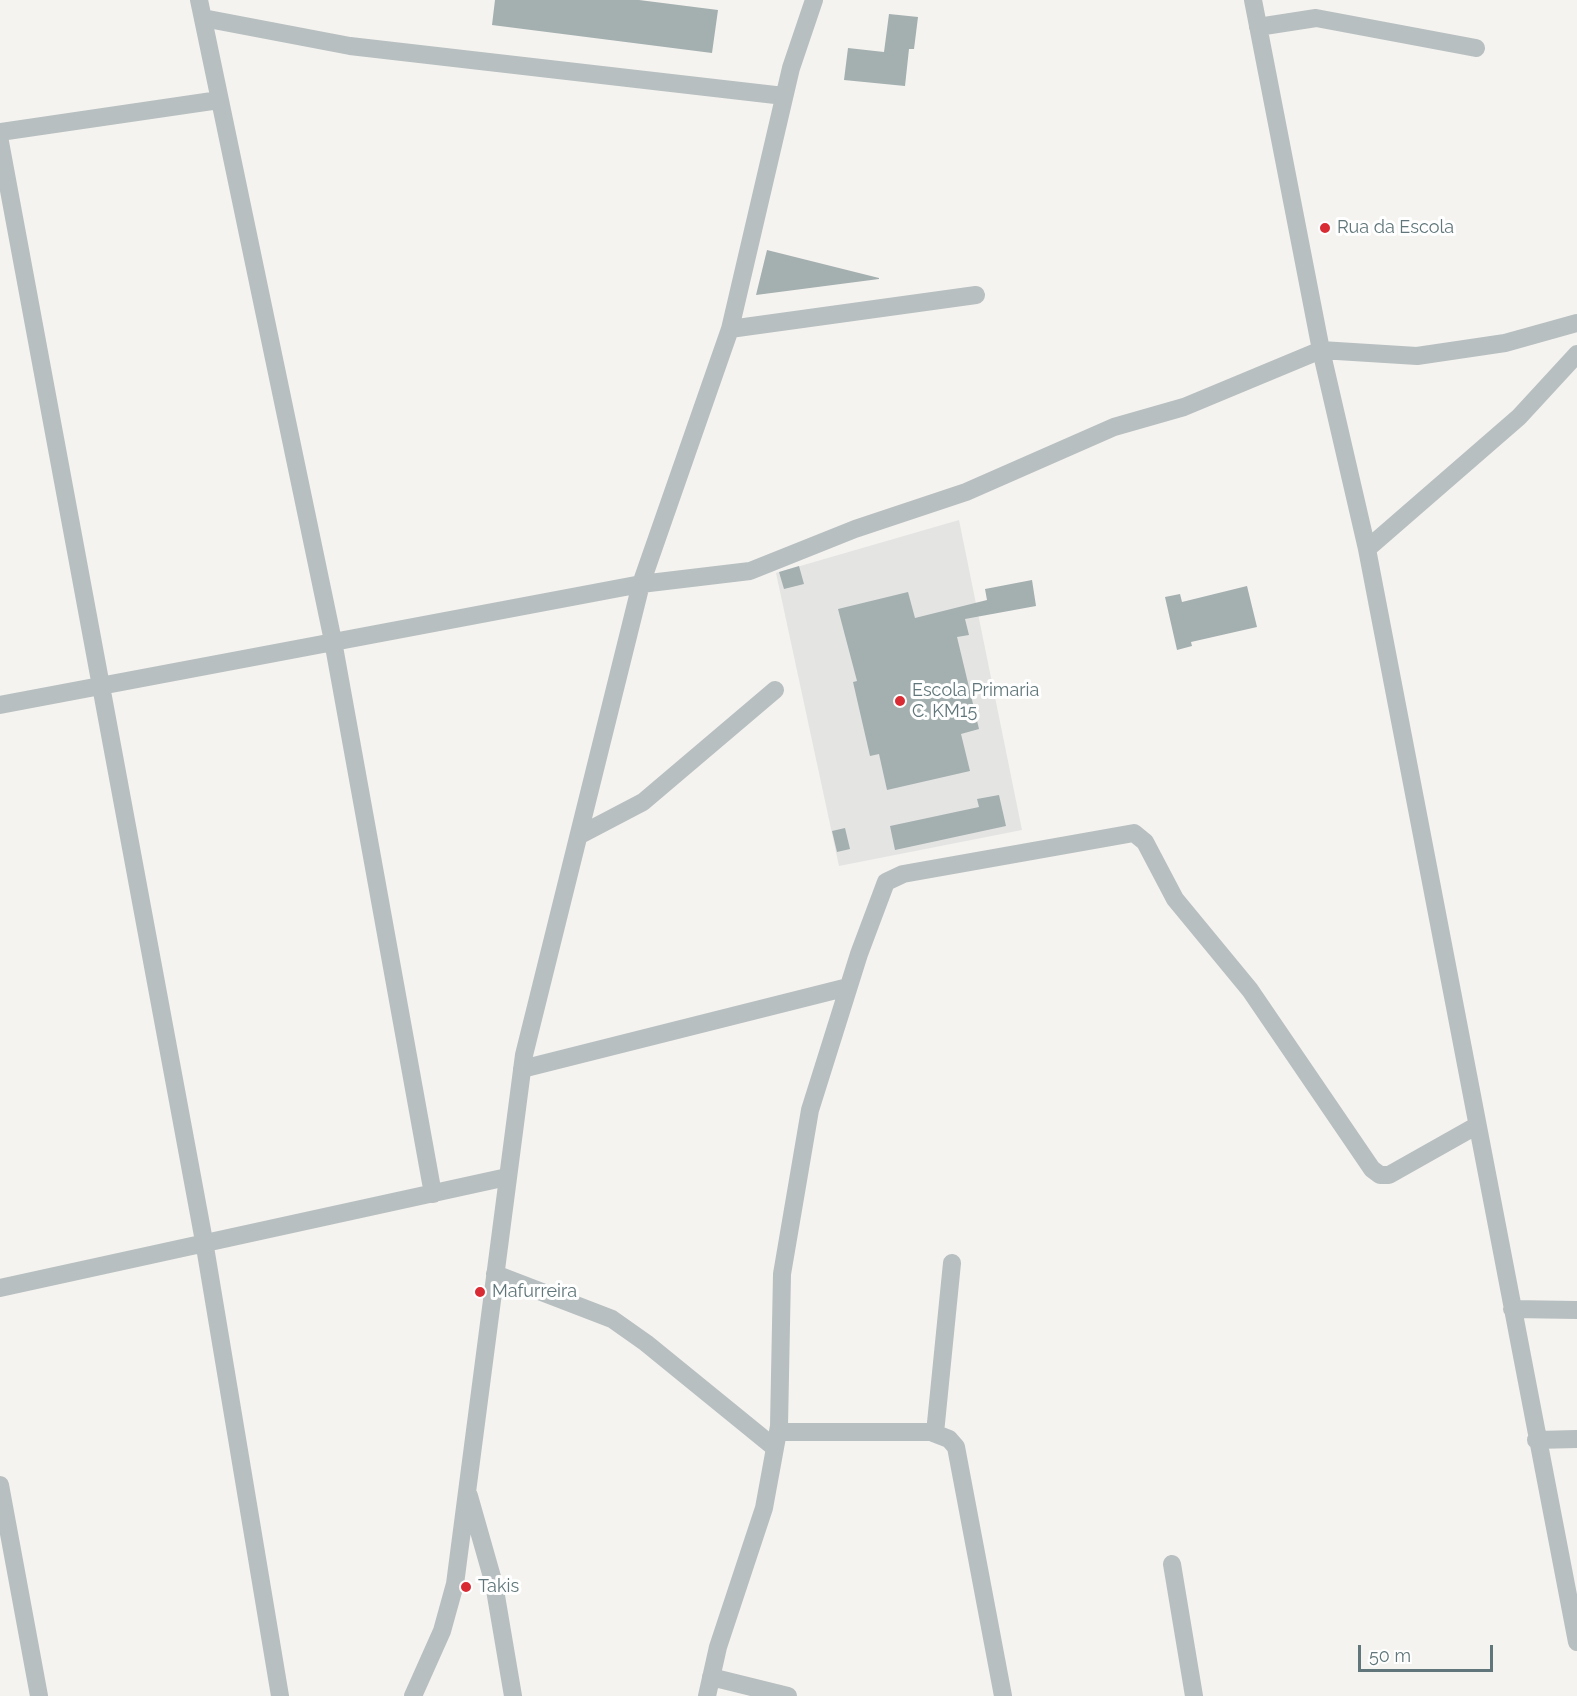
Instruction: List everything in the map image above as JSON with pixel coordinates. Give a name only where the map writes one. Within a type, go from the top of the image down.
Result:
[{"type":"street","points":[[413,1696],[442,1631],[455,1584],[522,1069],[641,584],[730,329],[784,96],[814,0]]},
{"type":"street","points":[[1253,0],[1322,350],[1367,549],[1536,1440],[1577,1642]]},
{"type":"street","points":[[433,1194],[333,641],[201,9],[350,46],[784,96]]},
{"type":"street","points":[[1258,27],[1316,18],[1476,48]]},
{"type":"street","points":[[0,132],[219,100]]},
{"type":"street","points":[[0,142],[204,1241],[280,1696]]},
{"type":"street","points":[[730,329],[976,295]]},
{"type":"street","points":[[0,705],[641,584],[698,579],[750,570],[855,529],[966,492],[1114,427],[1184,407],[1322,350],[1418,356],[1506,343],[1577,323]]},
{"type":"street","points":[[1367,549],[1519,417],[1577,354]]},
{"type":"street","points":[[580,835],[643,802],[775,690]]},
{"type":"street","points":[[707,1696],[718,1647],[764,1508],[777,1440],[782,1274],[810,1110],[848,987],[886,882],[903,874],[1134,833],[1145,842],[1175,900],[1250,990],[1371,1169],[1380,1175],[1389,1175],[1476,1126]]},
{"type":"street","points":[[522,1069],[848,987]]},
{"type":"street","points":[[0,1288],[204,1241],[507,1177]]},
{"type":"street","points":[[935,1433],[952,1263]]},
{"type":"street","points":[[495,1274],[612,1319],[777,1440],[935,1433],[949,1438],[956,1448],[1003,1696]]},
{"type":"street","points":[[1512,1309],[1577,1310]]},
{"type":"street","points":[[1536,1440],[1577,1439]]},
{"type":"street","points":[[0,1485],[39,1696]]},
{"type":"street","points":[[467,1491],[494,1584],[513,1696]]},
{"type":"street","points":[[1172,1564],[1194,1696]]},
{"type":"street","points":[[711,1677],[788,1696]]},
{"type":"shaded area","name":"Escola Primaria C. KM15","points":[[959,520],[1022,830],[839,866],[776,573]]},
{"type":"building","points":[[495,0],[639,0],[718,10],[712,53],[492,25]]},
{"type":"building","points":[[889,14],[918,17],[914,49],[909,49],[905,86],[844,80],[848,48],[884,52]]},
{"type":"building","points":[[767,250],[879,278],[879,279],[756,295]]},
{"type":"building","points":[[799,566],[804,584],[784,589],[779,572]]},
{"type":"building","points":[[1032,580],[1036,606],[965,619],[969,635],[957,637],[979,729],[961,734],[970,771],[887,790],[879,754],[870,756],[853,682],[857,681],[838,609],[908,592],[915,618],[987,600],[985,589]]},
{"type":"building","points":[[1247,586],[1257,627],[1191,642],[1192,646],[1177,650],[1165,597],[1180,594],[1182,602]]},
{"type":"building","points":[[999,795],[1006,826],[895,850],[890,826],[979,807],[977,799]]},
{"type":"building","points":[[845,828],[850,849],[837,852],[832,831]]},
{"type":"place","name":"Rua da Escola","points":[[1325,228]]},
{"type":"place","name":"Escola Primaria C. KM15","points":[[900,701]]},
{"type":"place","name":"Mafurreira","points":[[480,1292]]},
{"type":"place","name":"Takis","points":[[466,1587]]}]
